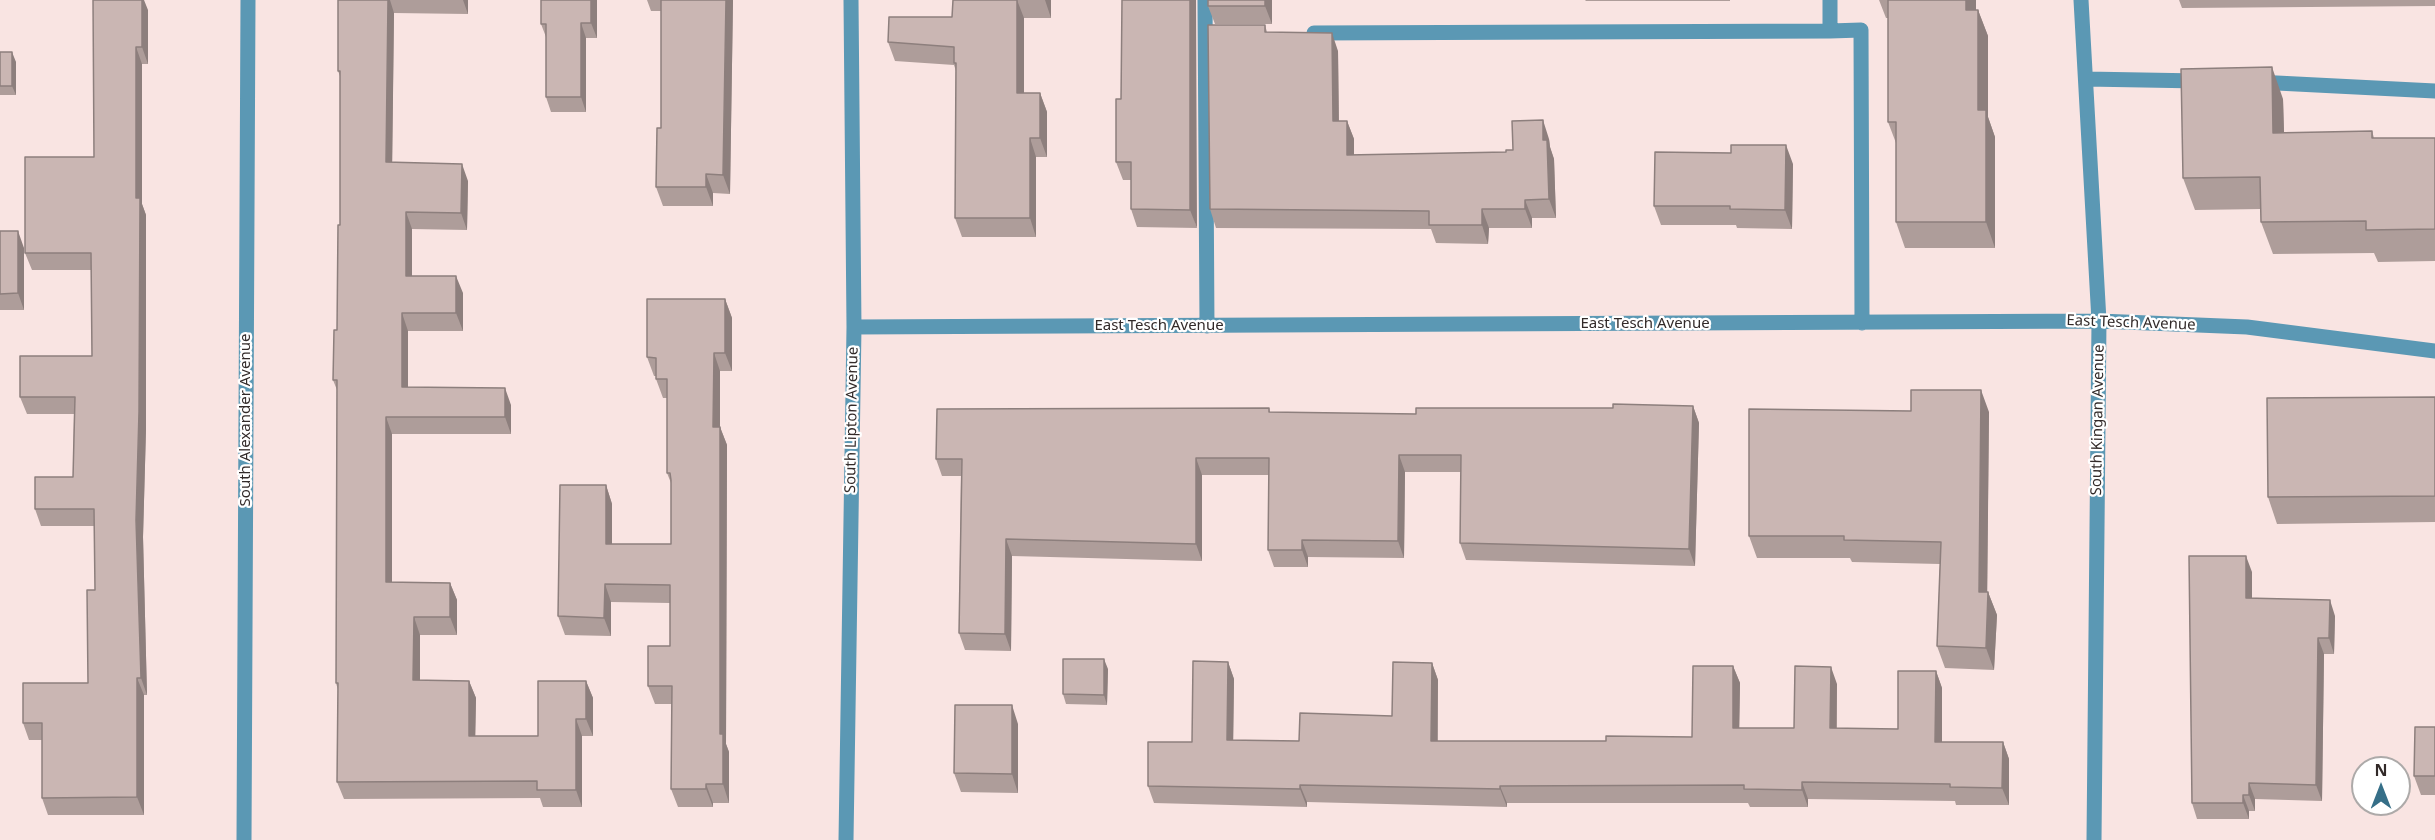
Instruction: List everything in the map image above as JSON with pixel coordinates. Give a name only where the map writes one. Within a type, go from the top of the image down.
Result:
[{"type":"street","name":"South Alexander Avenue","points":[[244,840],[248,0]]},
{"type":"street","name":"South Lipton Avenue","points":[[846,840],[854,327],[851,0]]},
{"type":"street","points":[[1205,0],[1212,34],[1207,326]]},
{"type":"street","points":[[1830,0],[1830,31]]},
{"type":"street","name":"South Kingan Avenue","points":[[2081,0],[2099,321],[2094,840]]},
{"type":"street","points":[[1300,33],[1860,30],[1862,322]]},
{"type":"street","points":[[2086,79],[2214,81]]},
{"type":"street","points":[[2237,81],[2435,91]]},
{"type":"street","name":"East Tesch Avenue","points":[[854,327],[2099,321],[2247,327],[2435,351]]},
{"type":"building","points":[[93,0],[142,0],[142,47],[136,47],[136,198],[140,198],[136,520],[141,678],[137,678],[137,797],[42,798],[42,723],[23,723],[23,683],[88,683],[87,590],[95,590],[94,509],[35,509],[35,477],[73,477],[75,397],[20,397],[20,356],[92,356],[91,253],[25,253],[25,157],[94,157]]},
{"type":"building","points":[[338,0],[388,0],[386,162],[462,164],[461,213],[406,212],[406,276],[456,276],[456,313],[402,313],[402,387],[505,388],[505,417],[386,417],[386,582],[450,583],[450,617],[414,617],[413,680],[469,681],[469,736],[538,736],[538,681],[586,681],[586,719],[576,719],[576,790],[537,790],[537,781],[337,782],[337,380],[333,380],[334,330],[337,330],[338,225],[340,225]]},
{"type":"building","points":[[541,0],[591,0],[591,23],[581,23],[581,97],[546,97],[546,24],[541,24]]},
{"type":"building","points":[[661,0],[726,0],[723,175],[706,174],[706,187],[656,187],[657,128],[661,128]]},
{"type":"building","points":[[953,0],[1017,0],[1017,93],[1040,93],[1040,138],[1030,138],[1030,218],[955,218],[956,63],[954,63],[954,47],[888,42],[889,17],[952,17]]},
{"type":"building","points":[[1122,0],[1190,0],[1190,210],[1131,209],[1131,162],[1116,162],[1116,99],[1121,99]]},
{"type":"building","points":[[1208,0],[1265,0],[1265,6],[1208,6]]},
{"type":"building","points":[[1888,0],[1966,0],[1966,10],[1978,10],[1978,110],[1986,110],[1986,222],[1896,222],[1896,122],[1888,122]]},
{"type":"building","points":[[1208,25],[1265,25],[1265,32],[1332,33],[1333,121],[1347,121],[1347,155],[1506,152],[1506,150],[1513,150],[1512,121],[1543,120],[1543,140],[1547,140],[1549,199],[1525,200],[1525,209],[1482,209],[1482,225],[1429,225],[1429,211],[1210,209]]},
{"type":"building","points":[[0,52],[12,52],[12,86],[0,86]]},
{"type":"building","points":[[2272,67],[2273,133],[2372,131],[2372,138],[2435,138],[2435,229],[2366,230],[2366,221],[2261,222],[2260,177],[2183,178],[2181,69]]},
{"type":"building","points":[[1731,145],[1786,145],[1785,210],[1730,209],[1730,206],[1654,206],[1655,152],[1731,153]]},
{"type":"building","points":[[0,231],[18,231],[18,293],[0,294]]},
{"type":"building","points":[[647,299],[725,299],[725,353],[714,353],[713,427],[720,427],[720,734],[723,734],[723,784],[706,784],[706,789],[671,789],[672,686],[648,686],[648,646],[670,646],[670,585],[605,584],[604,618],[558,616],[560,485],[606,485],[606,544],[671,544],[671,480],[670,473],[667,473],[667,379],[656,379],[656,358],[647,357]]},
{"type":"building","points":[[1911,390],[1981,390],[1979,592],[1988,592],[1986,648],[1937,646],[1941,542],[1844,540],[1844,536],[1749,536],[1749,409],[1911,411]]},
{"type":"building","points":[[2435,397],[2435,496],[2268,497],[2267,398]]},
{"type":"building","points":[[1613,404],[1693,406],[1689,549],[1460,543],[1461,455],[1399,455],[1398,541],[1302,540],[1302,550],[1268,550],[1269,458],[1196,458],[1196,544],[1006,539],[1005,634],[959,633],[962,459],[936,459],[937,409],[1269,408],[1269,412],[1416,414],[1416,408],[1613,408]]},
{"type":"building","points":[[2189,556],[2246,556],[2246,598],[2330,600],[2329,638],[2318,638],[2316,785],[2249,783],[2249,795],[2243,795],[2243,803],[2192,803]]},
{"type":"building","points":[[1063,659],[1104,659],[1104,695],[1063,694]]},
{"type":"building","points":[[1193,661],[1228,662],[1227,740],[1299,741],[1300,713],[1392,716],[1393,662],[1432,663],[1431,741],[1606,741],[1606,736],[1692,737],[1693,666],[1733,666],[1733,728],[1794,728],[1795,666],[1831,667],[1830,728],[1898,729],[1898,671],[1936,671],[1935,742],[2003,742],[2002,788],[1950,787],[1950,784],[1802,782],[1802,790],[1744,789],[1744,785],[1500,786],[1500,789],[1300,785],[1300,789],[1148,786],[1148,742],[1192,742]]},
{"type":"building","points":[[955,705],[1012,705],[1012,774],[954,773]]},
{"type":"building","points":[[2415,727],[2435,727],[2435,776],[2414,776]]}]
